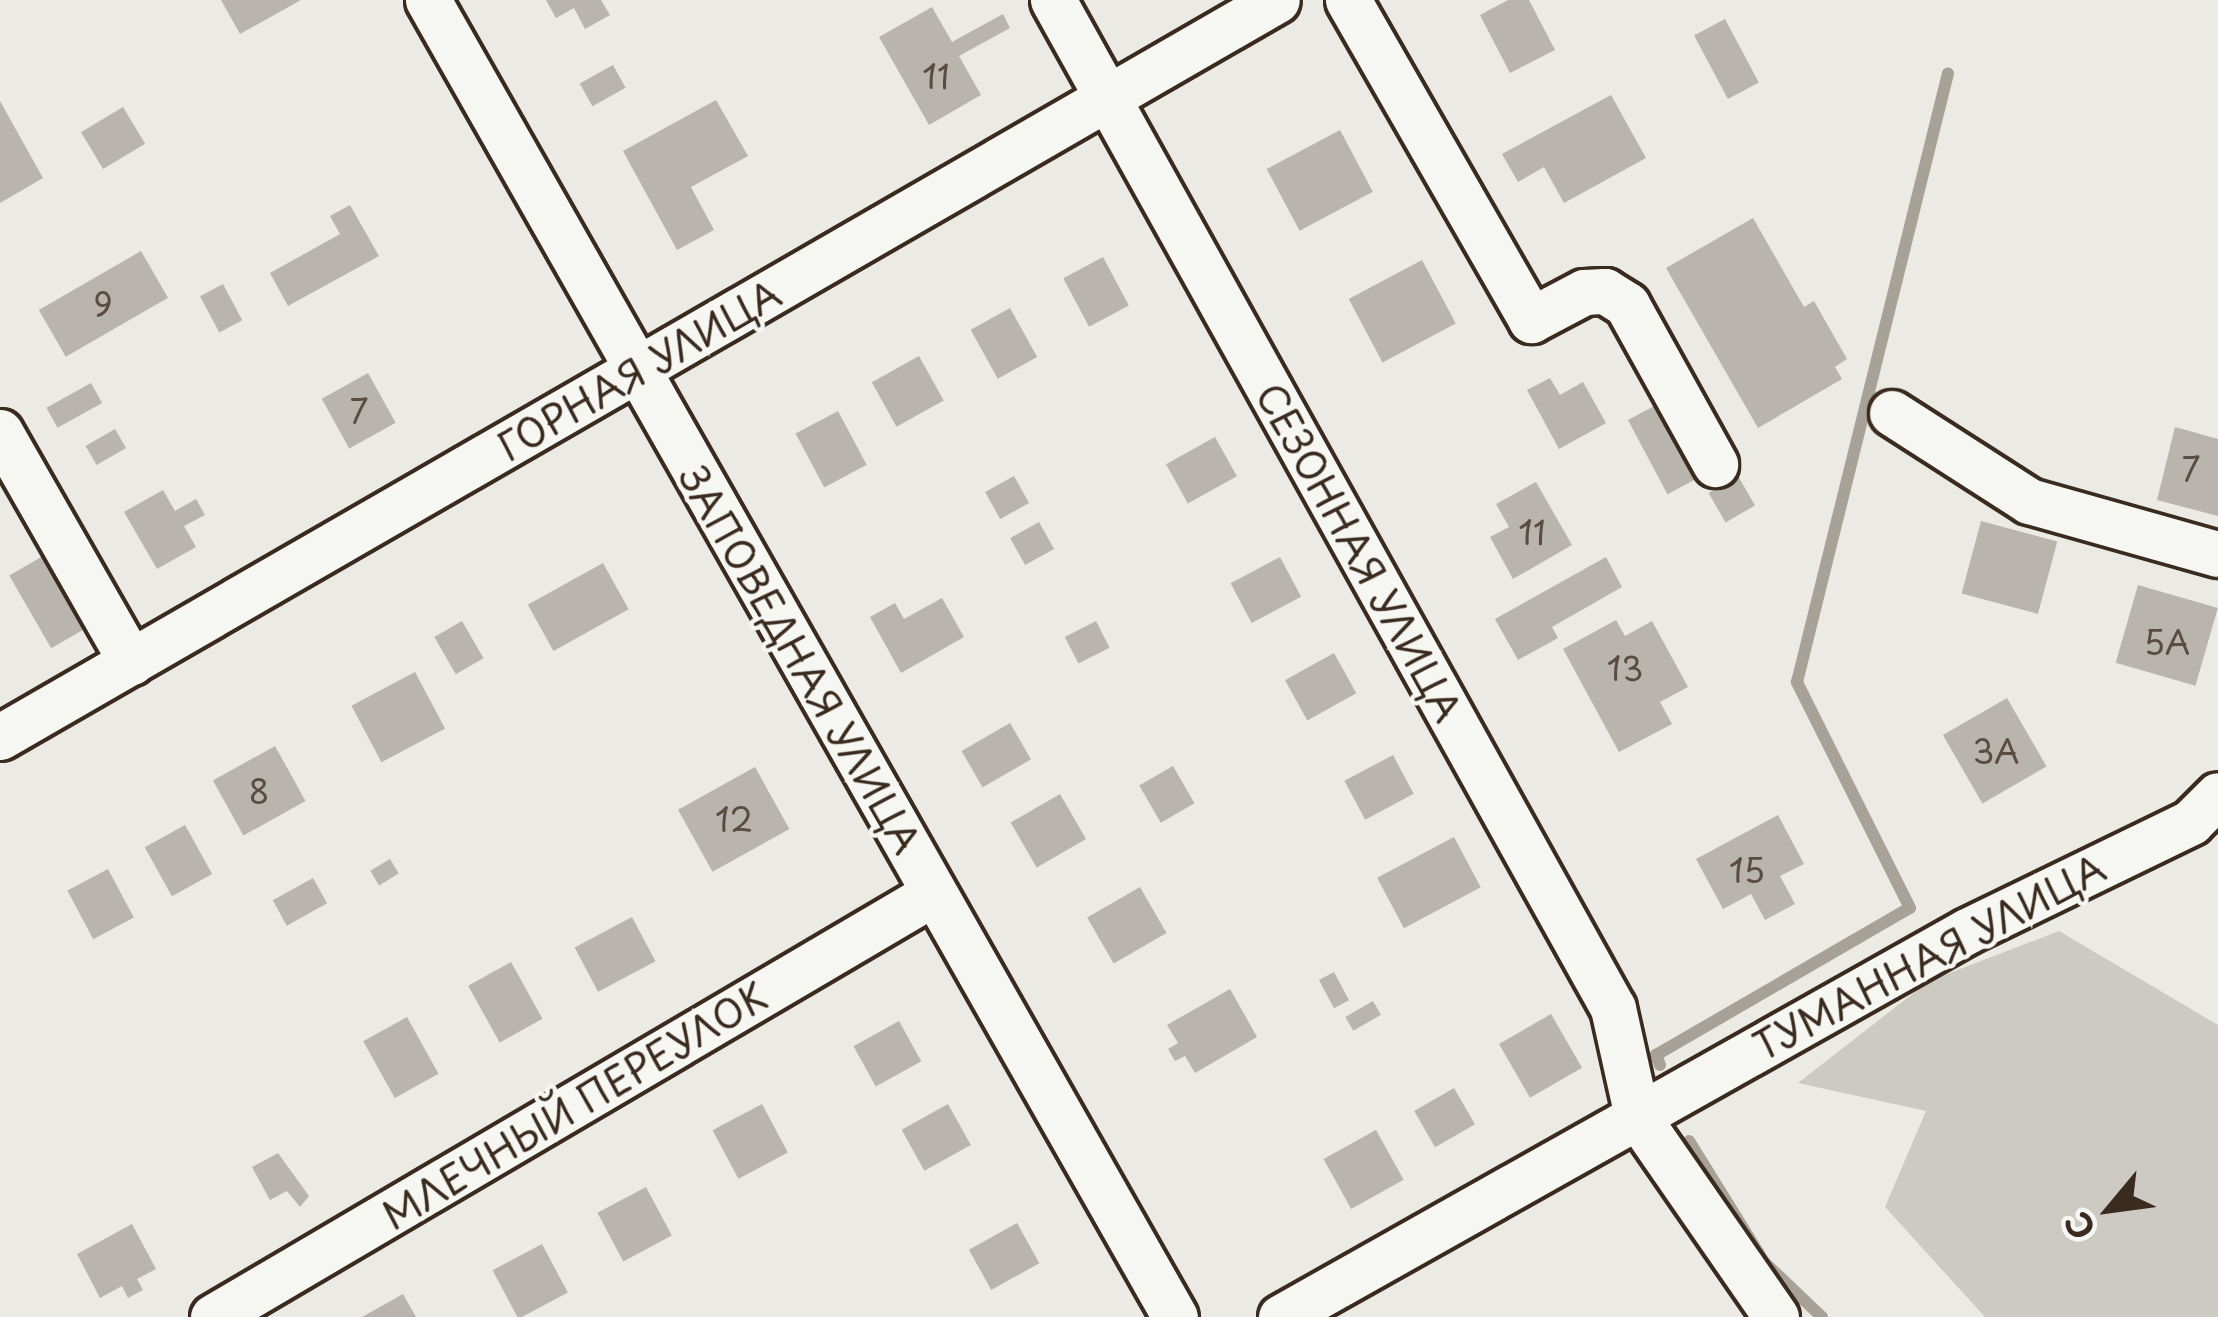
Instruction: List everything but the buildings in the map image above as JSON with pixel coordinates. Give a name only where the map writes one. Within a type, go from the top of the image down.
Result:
[{"type":"street","name":"ЗАПОВЕДНАЯ УЛИЦА","points":[[428,0],[1175,1317]]},
{"type":"street","name":"СЕЗОННАЯ УЛИЦА","points":[[1053,0],[1613,1008],[1637,1115]]},
{"type":"street","name":"ГОРНАЯ УЛИЦА","points":[[0,737],[1277,0]]},
{"type":"street","points":[[1348,0],[1531,320],[1584,292],[1605,291],[1627,305],[1715,464]]},
{"type":"street","points":[[1892,413],[2029,501],[2218,554]]},
{"type":"street","points":[[0,432],[131,662]]},
{"type":"street","name":"ТУМАННАЯ УЛИЦА","points":[[1282,1317],[1967,931],[2191,822],[2218,796]]},
{"type":"street","name":"МЛЕЧНЫЙ ПЕРЕУЛОК","points":[[213,1317],[934,893]]},
{"type":"street","points":[[1637,1115],[1776,1317]]},
{"type":"shaded area","points":[[2059,931],[2218,1025],[2218,1317],[1985,1317],[1885,1207],[1926,1111],[1798,1083],[1929,981]]},
{"type":"waterway","points":[[1660,1065],[1656,1055],[1910,908],[1797,682],[1948,73]]},
{"type":"waterway","points":[[1689,1141],[1764,1262],[1822,1317]]}]
